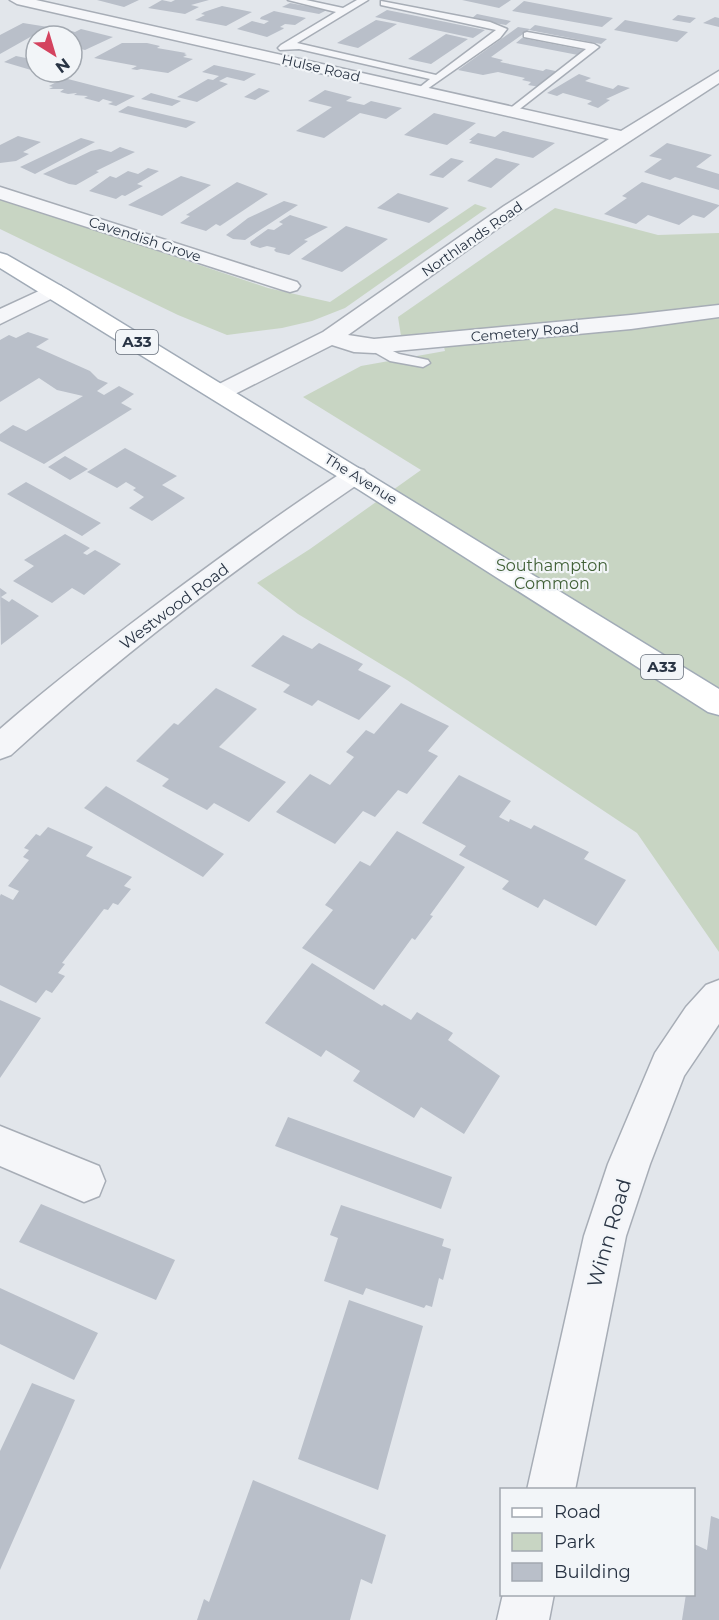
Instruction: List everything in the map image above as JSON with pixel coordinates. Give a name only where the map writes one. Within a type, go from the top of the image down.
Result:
[{"type":"main road","name":"The Avenue","points":[[0,259],[221,392],[719,704]]},
{"type":"street","name":"Hulse Road","points":[[17,0],[276,52],[420,91],[623,137]]},
{"type":"street","name":"Northlands Road","points":[[221,392],[332,338],[510,210],[719,76]]},
{"type":"street","points":[[685,98],[708,104]]},
{"type":"street","name":"Cavendish Grove","points":[[0,193],[290,286]]},
{"type":"street","points":[[0,318],[54,290]]},
{"type":"street","name":"Cemetery Road","points":[[332,338],[354,345],[374,346],[631,322],[719,311]]},
{"type":"street","name":"Westwood Road","points":[[0,747],[64,691],[142,630],[317,499],[355,475]]},
{"type":"street","name":"Winn Road","points":[[551,1488],[605,1236],[629,1164],[669,1066],[699,1019],[719,997]]},
{"type":"street","points":[[4,1157],[84,1181]]},
{"type":"street","points":[[523,1620],[529,1596]]},
{"type":"lane","points":[[293,0],[345,11]]},
{"type":"lane","points":[[276,52],[363,0]]},
{"type":"lane","points":[[384,3],[502,29],[497,36],[420,91]]},
{"type":"lane","points":[[512,112],[594,47],[527,35]]},
{"type":"lane","points":[[276,52],[299,46],[437,78]]},
{"type":"lane","points":[[374,346],[395,358],[423,363]]},
{"type":"green space","points":[[0,198],[268,288],[330,302],[475,204],[487,208],[345,308],[312,321],[282,328],[227,335],[178,315],[0,229]]},
{"type":"green space","name":"Southampton Common","points":[[555,208],[658,235],[719,233],[719,952],[637,833],[407,680],[298,614],[257,583],[310,549],[421,470],[303,397],[361,366],[445,351],[440,331],[401,336],[398,317]]},
{"type":"building","points":[[97,0],[139,0],[124,7]]},
{"type":"building","points":[[162,0],[171,2],[209,0],[191,5],[199,7],[185,14],[148,8]]},
{"type":"building","points":[[462,0],[511,0],[499,8]]},
{"type":"building","points":[[524,1],[613,18],[602,27],[512,11]]},
{"type":"building","points":[[290,3],[327,10],[319,14],[282,7]]},
{"type":"building","points":[[222,6],[252,12],[226,26],[195,20],[205,15],[201,14],[204,12]]},
{"type":"building","points":[[387,10],[485,30],[473,38],[375,17]]},
{"type":"building","points":[[274,11],[306,18],[295,25],[285,24],[280,27],[283,29],[267,37],[237,29],[252,21],[264,24],[269,21],[260,19],[261,17]]},
{"type":"building","points":[[477,14],[511,21],[506,25],[471,19]]},
{"type":"building","points":[[678,15],[696,18],[690,23],[672,20]]},
{"type":"building","points":[[715,17],[719,18],[719,27],[703,23]]},
{"type":"building","points":[[376,20],[397,24],[358,48],[337,43]]},
{"type":"building","points":[[625,20],[688,32],[677,42],[614,30]]},
{"type":"building","points":[[23,23],[29,24],[24,24],[24,40],[0,54],[0,35]]},
{"type":"building","points":[[535,25],[607,39],[601,44],[529,30]]},
{"type":"building","points":[[518,27],[530,29],[491,57],[503,60],[500,62],[543,71],[546,69],[560,72],[540,87],[528,85],[531,82],[522,80],[525,78],[498,72],[483,75],[458,70]]},
{"type":"building","points":[[84,30],[113,37],[85,50]]},
{"type":"building","points":[[446,34],[468,39],[431,64],[408,59]]},
{"type":"building","points":[[522,38],[583,50],[578,55],[516,43]]},
{"type":"building","points":[[122,43],[147,43],[160,46],[157,48],[186,53],[184,54],[187,55],[183,57],[193,59],[168,73],[131,69],[137,66],[94,58]]},
{"type":"building","points":[[16,56],[24,58],[24,68],[4,62]]},
{"type":"building","points":[[214,65],[256,74],[244,81],[227,77],[219,81],[228,84],[197,102],[177,97],[208,79],[213,80],[219,76],[202,72]]},
{"type":"building","points":[[579,74],[591,78],[585,81],[613,89],[618,85],[630,88],[606,99],[610,100],[598,108],[587,104],[592,101],[563,93],[557,96],[547,93]]},
{"type":"building","points":[[84,83],[135,96],[116,106],[108,104],[113,102],[103,99],[99,102],[84,98],[88,96],[74,95],[77,93],[60,92],[64,89],[49,89],[53,87],[49,86]]},
{"type":"building","points":[[259,88],[270,91],[255,100],[244,97]]},
{"type":"building","points":[[325,90],[352,97],[346,101],[364,105],[371,101],[402,108],[386,119],[360,113],[324,138],[296,131],[332,107],[308,101]]},
{"type":"building","points":[[151,93],[181,101],[172,106],[141,99]]},
{"type":"building","points":[[128,106],[196,122],[186,128],[118,112]]},
{"type":"building","points":[[434,113],[476,123],[447,145],[404,135]]},
{"type":"building","points":[[503,131],[555,143],[533,158],[469,143],[472,140],[469,140],[478,133],[495,137]]},
{"type":"building","points":[[18,136],[41,142],[23,152],[29,154],[16,161],[0,163],[0,145]]},
{"type":"building","points":[[81,138],[95,142],[35,174],[20,167]]},
{"type":"building","points":[[667,143],[712,155],[696,167],[719,174],[719,190],[675,177],[670,180],[644,172],[662,159],[649,156]]},
{"type":"building","points":[[120,147],[135,152],[96,171],[99,172],[76,185],[43,174],[91,151],[100,149],[111,152]]},
{"type":"building","points":[[451,158],[464,161],[443,178],[429,175]]},
{"type":"building","points":[[496,158],[520,164],[491,188],[467,181]]},
{"type":"building","points":[[148,168],[159,171],[137,184],[143,186],[125,196],[122,195],[116,199],[89,191],[110,176],[116,178],[128,171],[138,174]]},
{"type":"building","points":[[181,176],[211,185],[162,216],[128,205]]},
{"type":"building","points":[[237,182],[268,194],[220,226],[216,224],[206,231],[180,223],[190,216],[186,215]]},
{"type":"building","points":[[642,182],[719,206],[704,218],[693,215],[679,225],[648,215],[636,224],[604,214],[627,198],[622,196]]},
{"type":"building","points":[[398,193],[449,208],[429,223],[377,208]]},
{"type":"building","points":[[284,201],[298,205],[245,240],[233,239],[226,235],[248,218]]},
{"type":"building","points":[[290,215],[328,227],[304,240],[308,241],[289,255],[276,252],[274,250],[276,248],[267,246],[260,248],[251,245],[250,242],[268,229],[274,230],[283,224],[279,222]]},
{"type":"building","points":[[346,226],[388,239],[342,272],[301,259]]},
{"type":"building","points":[[28,332],[49,339],[36,347],[90,371],[98,379],[108,383],[97,391],[104,395],[119,386],[134,394],[121,403],[132,409],[44,464],[0,441],[0,434],[13,425],[26,431],[83,396],[57,390],[39,378],[0,402],[0,340],[9,335],[16,338]]},
{"type":"building","points":[[125,448],[177,476],[162,485],[185,498],[152,521],[129,508],[144,497],[133,490],[136,488],[126,482],[117,488],[87,472]]},
{"type":"building","points":[[65,456],[88,469],[70,480],[48,467]]},
{"type":"building","points":[[26,482],[101,523],[82,536],[7,494]]},
{"type":"building","points":[[65,534],[90,548],[83,553],[87,555],[95,550],[121,564],[84,595],[72,588],[52,603],[13,581],[34,566],[24,560]]},
{"type":"building","points":[[0,588],[7,593],[1,597],[9,602],[12,599],[39,616],[1,645]]},
{"type":"building","points":[[283,635],[312,649],[319,643],[363,664],[358,670],[391,686],[359,720],[318,700],[312,706],[283,692],[290,685],[251,666]]},
{"type":"building","points":[[216,688],[257,709],[219,747],[286,782],[249,822],[214,803],[207,810],[162,786],[169,779],[136,761],[174,723],[178,725]]},
{"type":"building","points":[[401,703],[449,726],[428,751],[438,756],[407,794],[398,790],[375,817],[363,811],[335,844],[276,812],[310,774],[330,785],[354,757],[346,752],[366,730],[374,734]]},
{"type":"building","points":[[459,775],[511,801],[499,817],[509,822],[510,819],[531,829],[534,825],[589,852],[584,859],[626,880],[596,926],[544,899],[538,908],[502,889],[509,881],[459,855],[466,846],[422,823]]},
{"type":"building","points":[[106,786],[224,854],[203,877],[84,808]]},
{"type":"building","points":[[48,827],[93,847],[86,856],[132,877],[124,886],[131,889],[118,905],[113,903],[108,910],[104,909],[62,963],[65,964],[58,973],[65,976],[52,993],[46,990],[36,1003],[0,985],[0,896],[1,894],[13,900],[19,891],[8,886],[29,860],[23,857],[29,850],[24,848],[36,834],[40,836]]},
{"type":"building","points":[[397,831],[465,867],[430,915],[433,916],[415,940],[412,938],[374,990],[302,948],[333,910],[325,905],[360,861],[370,866]]},
{"type":"building","points":[[312,963],[382,1006],[384,1004],[411,1020],[417,1012],[453,1033],[448,1040],[500,1076],[464,1134],[421,1107],[414,1118],[353,1081],[360,1071],[326,1050],[321,1057],[265,1023]]},
{"type":"building","points":[[0,1000],[41,1018],[0,1078]]},
{"type":"building","points":[[288,1117],[452,1177],[441,1209],[275,1146]]},
{"type":"building","points":[[41,1204],[175,1260],[156,1300],[19,1242]]},
{"type":"building","points":[[341,1205],[444,1239],[442,1246],[451,1249],[443,1280],[439,1278],[432,1307],[426,1305],[424,1308],[366,1288],[363,1295],[324,1281],[338,1238],[330,1235]]},
{"type":"building","points":[[0,1288],[98,1333],[74,1380],[0,1344]]},
{"type":"building","points":[[349,1300],[423,1326],[378,1490],[298,1459]]},
{"type":"building","points":[[32,1383],[75,1400],[0,1570],[0,1451]]},
{"type":"building","points":[[253,1480],[386,1535],[372,1584],[361,1579],[350,1620],[197,1620],[204,1599],[209,1602]]},
{"type":"building","points":[[711,1516],[719,1519],[719,1620],[682,1620],[686,1596],[695,1596],[695,1544],[707,1550]]}]
